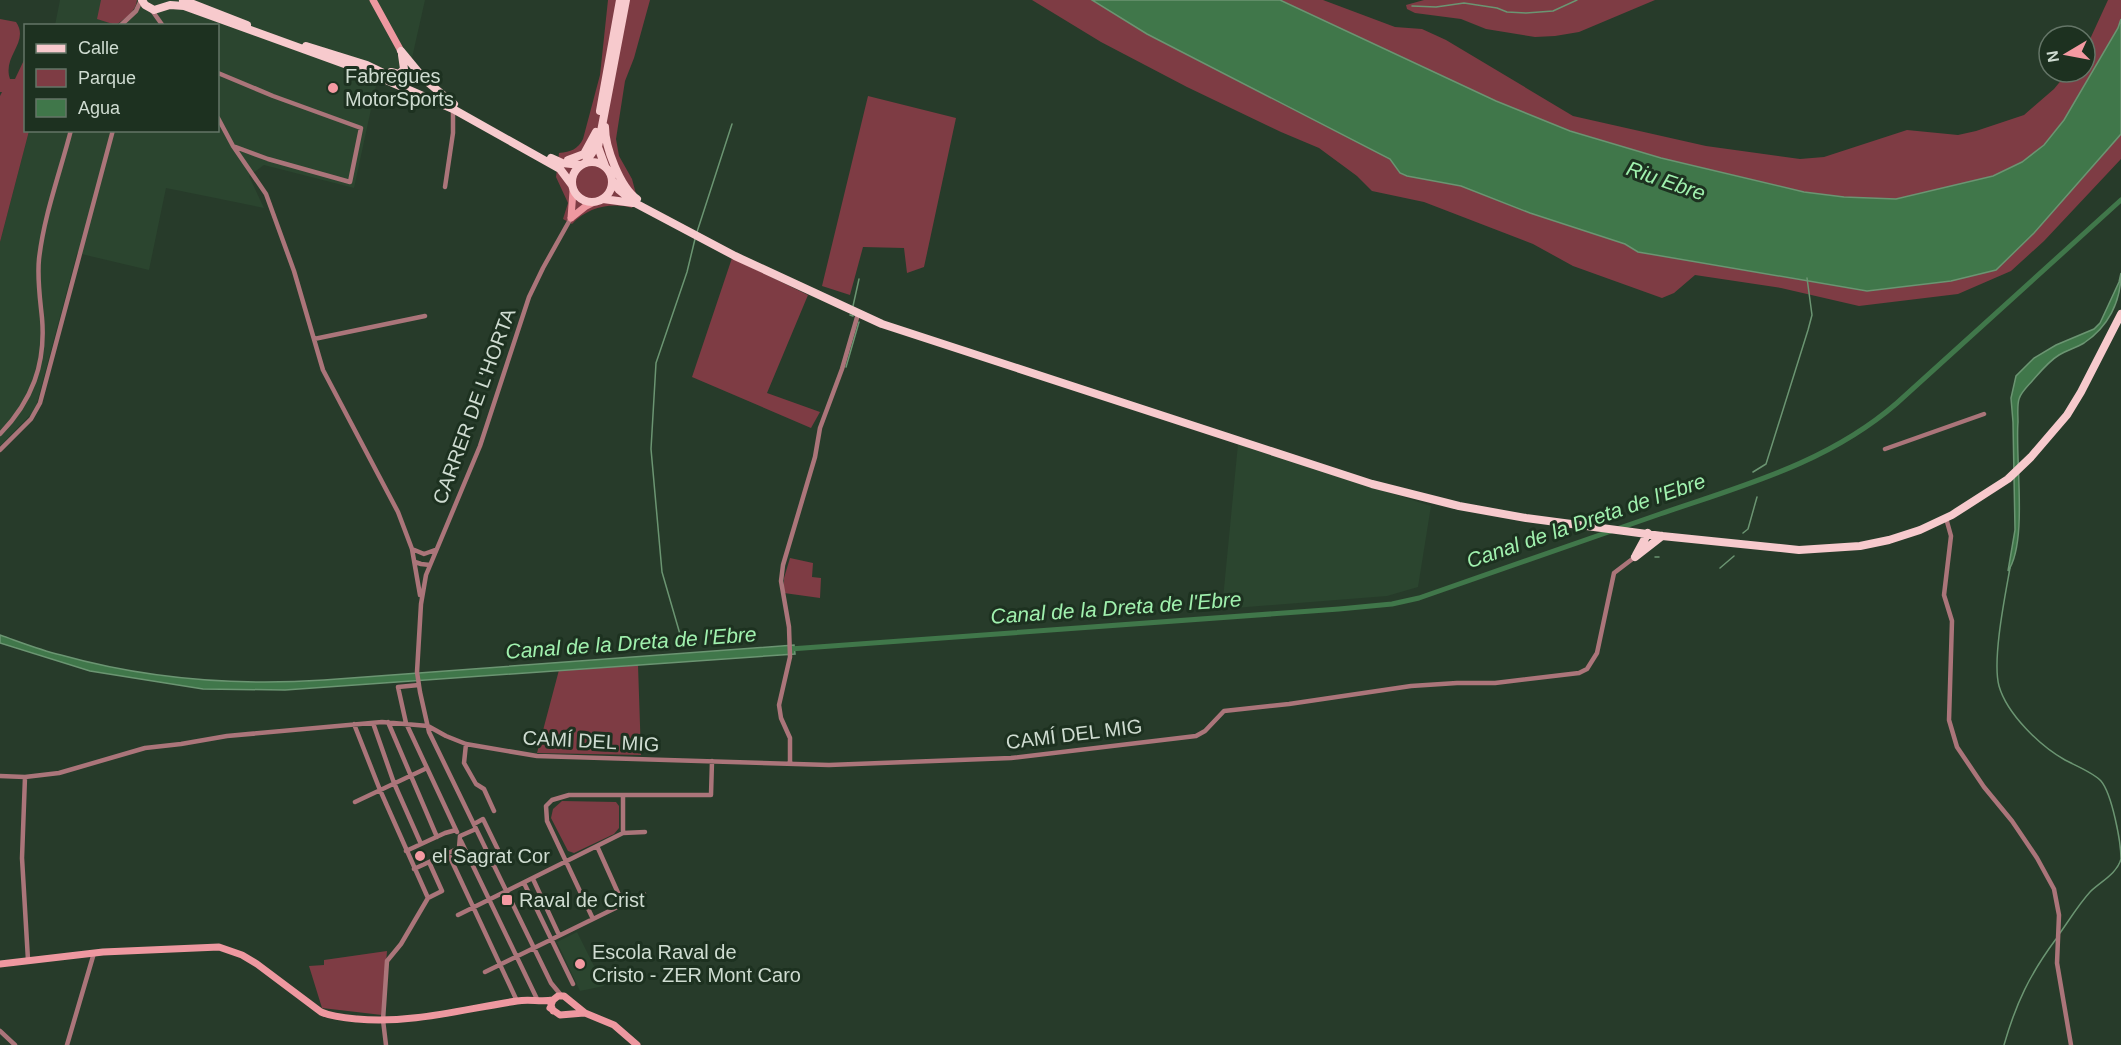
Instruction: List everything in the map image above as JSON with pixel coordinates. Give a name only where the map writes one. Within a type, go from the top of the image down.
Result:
[{"type":"main road","points":[[141,0],[150,8],[166,5],[184,6],[372,74],[454,107],[560,168],[581,199],[634,203]]},
{"type":"main road","points":[[183,0],[261,30],[399,74],[405,66],[401,51]]},
{"type":"main road","points":[[572,188],[573,173],[583,164],[593,148],[620,0]]},
{"type":"main road","points":[[626,0],[598,147],[612,180],[619,190],[634,203],[735,256],[858,314],[921,337],[1372,484],[1480,510],[1596,528],[1799,550],[1830,549],[1889,540],[1920,530],[1946,518],[2021,468],[2044,443],[2076,401],[2121,314]]},
{"type":"main road","points":[[401,51],[425,80],[454,107]]},
{"type":"main road","points":[[368,65],[562,164],[595,162],[605,166]]},
{"type":"main road","points":[[608,99],[605,135],[608,151],[619,174],[634,197],[660,212],[668,221]]},
{"type":"main road","points":[[543,153],[561,160],[575,159],[584,154],[596,132]]},
{"type":"main road","points":[[599,201],[610,191],[612,180]]},
{"type":"main road","points":[[1638,532],[1642,542]]},
{"type":"main road","points":[[1635,557],[1649,533]]},
{"type":"main road","points":[[1649,533],[1652,543]]},
{"type":"main road","points":[[1635,557],[1662,536]]},
{"type":"main road","points":[[1642,542],[1652,543]]},
{"type":"street","points":[[122,24],[136,11],[141,0]]},
{"type":"street","points":[[373,0],[401,51]]},
{"type":"street","points":[[163,24],[162,12],[166,5]]},
{"type":"street","points":[[136,11],[150,8],[162,24]]},
{"type":"street","points":[[219,73],[361,128],[350,182],[268,159],[233,146]]},
{"type":"street","points":[[445,187],[453,133],[454,107]]},
{"type":"street","points":[[219,120],[233,146],[266,194],[294,271],[323,370],[398,512],[412,549],[421,604]]},
{"type":"street","points":[[0,434],[20,412],[40,370],[44,336],[38,277],[42,241],[70,132]]},
{"type":"street","points":[[0,450],[38,410],[112,132]]},
{"type":"street","points":[[571,218],[572,188]]},
{"type":"street","points":[[571,218],[586,206],[599,201]]},
{"type":"street","name":"CARRER DE L'HORTA","points":[[556,998],[551,983],[428,726],[417,672],[421,604],[430,564],[476,456],[529,297],[571,218]]},
{"type":"street","points":[[790,763],[790,738],[781,718],[780,705],[790,655],[789,627],[781,581],[783,566],[815,457],[820,428],[842,369],[858,314]]},
{"type":"street","points":[[314,339],[425,316]]},
{"type":"street","points":[[1885,449],[1984,414]]},
{"type":"street","points":[[1946,518],[1951,536],[1944,579],[1944,595],[1952,621],[1949,720],[1957,747],[1984,787],[2012,821],[2054,889],[2059,915],[2057,963],[2071,1045]]},
{"type":"street","points":[[412,549],[421,554],[430,564]]},
{"type":"street","points":[[421,554],[436,550]]},
{"type":"street","name":"CAMÍ DEL MIG","points":[[0,776],[25,777],[59,773],[145,748],[227,736],[388,722],[428,726],[466,744],[537,756],[855,766],[935,760],[1011,758],[1196,736],[1205,731],[1224,711],[1411,686],[1495,683],[1579,673],[1587,669],[1597,653],[1614,573],[1635,557]]},
{"type":"street","points":[[415,562],[430,564]]},
{"type":"street","points":[[418,683],[398,687],[406,723],[539,1001],[560,1015],[585,1013]]},
{"type":"street","points":[[388,722],[437,837]]},
{"type":"street","points":[[373,723],[394,783],[422,844]]},
{"type":"street","points":[[354,724],[380,790],[428,898]]},
{"type":"street","points":[[466,744],[464,763],[476,784],[484,789],[494,811]]},
{"type":"street","points":[[593,919],[547,821],[546,806],[552,800],[569,795],[711,795],[712,761]]},
{"type":"street","points":[[356,802],[427,768]]},
{"type":"street","points":[[25,777],[22,858],[28,960]]},
{"type":"street","points":[[623,795],[623,833]]},
{"type":"street","points":[[414,869],[459,848],[460,839],[483,819],[503,860],[493,865]]},
{"type":"street","points":[[406,851],[456,830]]},
{"type":"street","points":[[458,915],[623,833],[645,832]]},
{"type":"street","points":[[597,846],[623,904]]},
{"type":"street","points":[[448,853],[517,1001]]},
{"type":"street","points":[[386,1045],[383,1020],[387,962],[401,944],[428,898],[442,891],[429,862]]},
{"type":"street","points":[[533,879],[559,935]]},
{"type":"street","points":[[524,883],[573,984]]},
{"type":"street","points":[[485,972],[644,894]]},
{"type":"street","points":[[0,964],[94,953],[210,946],[225,948],[257,964],[321,1012],[333,1016],[383,1020],[455,1012],[517,1001],[556,998],[569,1001],[585,1013],[611,1024],[637,1045]]},
{"type":"street","points":[[67,1045],[94,953]]},
{"type":"street","points":[[553,1011],[551,1005],[556,998]]},
{"type":"street","points":[[566,1014],[570,1010],[569,1001]]},
{"type":"street","points":[[0,1031],[15,1045]]},
{"type":"shaded area","points":[[60,0],[425,0],[412,58],[376,86],[354,188],[264,165],[249,176],[264,208],[166,188],[149,270],[77,253],[35,410],[0,446],[0,242],[29,132],[219,132],[219,24],[55,24]]},
{"type":"shaded area","points":[[1238,444],[1431,506],[1418,587],[1387,596],[1222,609]]},
{"type":"shaded area","name":"Escola Raval de Cristo - ZER Mont Caro","points":[[577,932],[604,986],[580,991],[557,942]]},
{"type":"green space","points":[[101,0],[137,0],[132,11],[117,24],[97,19]]},
{"type":"green space","points":[[608,0],[650,0],[634,58],[625,81],[616,139],[619,156],[632,179],[636,194],[632,208],[600,207],[585,213],[572,224],[563,219],[568,203],[556,177],[559,153],[574,149],[583,139],[600,75]]},
{"type":"green space","points":[[1032,0],[1092,0],[1147,34],[1390,159],[1400,173],[1407,176],[1461,186],[1530,213],[1625,244],[1638,252],[1867,291],[2105,152],[2121,134],[2121,159],[2044,241],[2011,271],[1958,294],[1859,306],[1781,288],[1695,275],[1674,293],[1662,298],[1573,266],[1533,244],[1424,202],[1372,191],[1357,176],[1319,148],[1187,87],[1101,42]]},
{"type":"green space","points":[[1280,0],[1323,0],[1395,27],[1422,29],[1446,40],[1573,116],[1706,146],[1800,159],[1824,157],[1907,130],[1958,135],[1976,131],[2024,115],[2058,84],[2085,84],[2064,120],[2044,145],[2022,162],[1993,176],[1896,199],[1844,197],[1804,192],[1661,158],[1570,131],[1496,101]]},
{"type":"green space","points":[[1424,0],[1655,0],[1579,32],[1535,37],[1486,29],[1461,19],[1415,13],[1407,9],[1406,5]]},
{"type":"green space","points":[[2108,0],[2121,0],[2121,19],[2097,64],[2097,24]]},
{"type":"green space","points":[[0,19],[16,22],[19,29],[20,36],[9,71],[10,79],[15,79],[24,60],[24,132],[29,132],[0,242],[0,96],[2,92],[0,92]]},
{"type":"green space","points":[[868,96],[956,118],[924,267],[907,273],[904,248],[863,247],[850,295],[822,286]]},
{"type":"green space","points":[[732,258],[808,295],[767,393],[820,412],[811,428],[692,377]]},
{"type":"green space","points":[[790,558],[813,563],[812,577],[821,578],[820,598],[784,593],[784,578]]},
{"type":"green space","points":[[638,665],[641,755],[537,753],[559,670]]},
{"type":"green space","points":[[562,801],[616,802],[619,806],[619,828],[614,834],[574,853],[568,851],[551,818],[553,809]]},
{"type":"green space","points":[[387,951],[382,1015],[322,1008],[309,966],[324,965],[324,960]]},
{"type":"water","name":"Riu Ebre","points":[[1092,0],[1280,0],[1496,101],[1570,131],[1661,158],[1804,192],[1844,197],[1896,199],[1993,176],[2022,162],[2044,145],[2064,120],[2085,84],[2097,84],[2097,64],[2121,19],[2121,134],[2034,233],[1996,270],[1951,281],[1867,291],[1638,252],[1625,244],[1530,213],[1461,186],[1407,176],[1400,173],[1390,159],[1147,34]]},
{"type":"water","points":[[2121,273],[2116,304],[2100,329],[2084,343],[2052,360],[2027,387],[2018,401],[2018,541],[2008,571],[2015,530],[2011,398],[2016,376],[2034,358],[2056,345],[2094,329],[2100,323]]},
{"type":"water","points":[[0,635],[53,653],[126,670],[191,679],[257,682],[324,680],[794,645],[795,654],[285,690],[203,689],[90,671],[0,643]]},
{"type":"waterway","points":[[1412,6],[1436,7],[1464,3],[1497,8],[1507,12],[1526,13],[1553,11],[1577,0]]},
{"type":"waterway","points":[[697,232],[732,124]]},
{"type":"waterway","name":"Canal de la Dreta de l'Ebre","points":[[790,649],[1339,609],[1392,604],[1419,598],[1754,482],[1843,442],[1897,403],[2121,200]]},
{"type":"waterway","points":[[684,648],[662,572],[651,449],[656,363],[687,272],[695,239]]},
{"type":"waterway","points":[[1753,472],[1766,464],[1808,330],[1812,315],[1807,278]]},
{"type":"waterway","points":[[853,306],[859,279]]},
{"type":"waterway","points":[[846,367],[859,322]]},
{"type":"waterway","points":[[1743,533],[1748,529],[1757,497]]},
{"type":"waterway","points":[[1720,568],[1734,556]]},
{"type":"waterway","points":[[2010,568],[1997,661],[1997,675],[2003,697],[2017,718],[2035,738],[2055,754],[2101,781],[2109,796],[2119,841],[2121,859],[2116,869],[2090,892],[2060,933]]},
{"type":"waterway","points":[[2004,1045],[2025,989],[2056,939]]},
{"type":"place","name":"Fabregues MotorSports","points":[[333,88]]},
{"type":"place","name":"el Sagrat Cor","points":[[420,856]]},
{"type":"place","name":"Raval de Crist","points":[[507,900]]},
{"type":"place","name":"Escola Raval de Cristo - ZER Mont Caro","points":[[580,964]]}]
